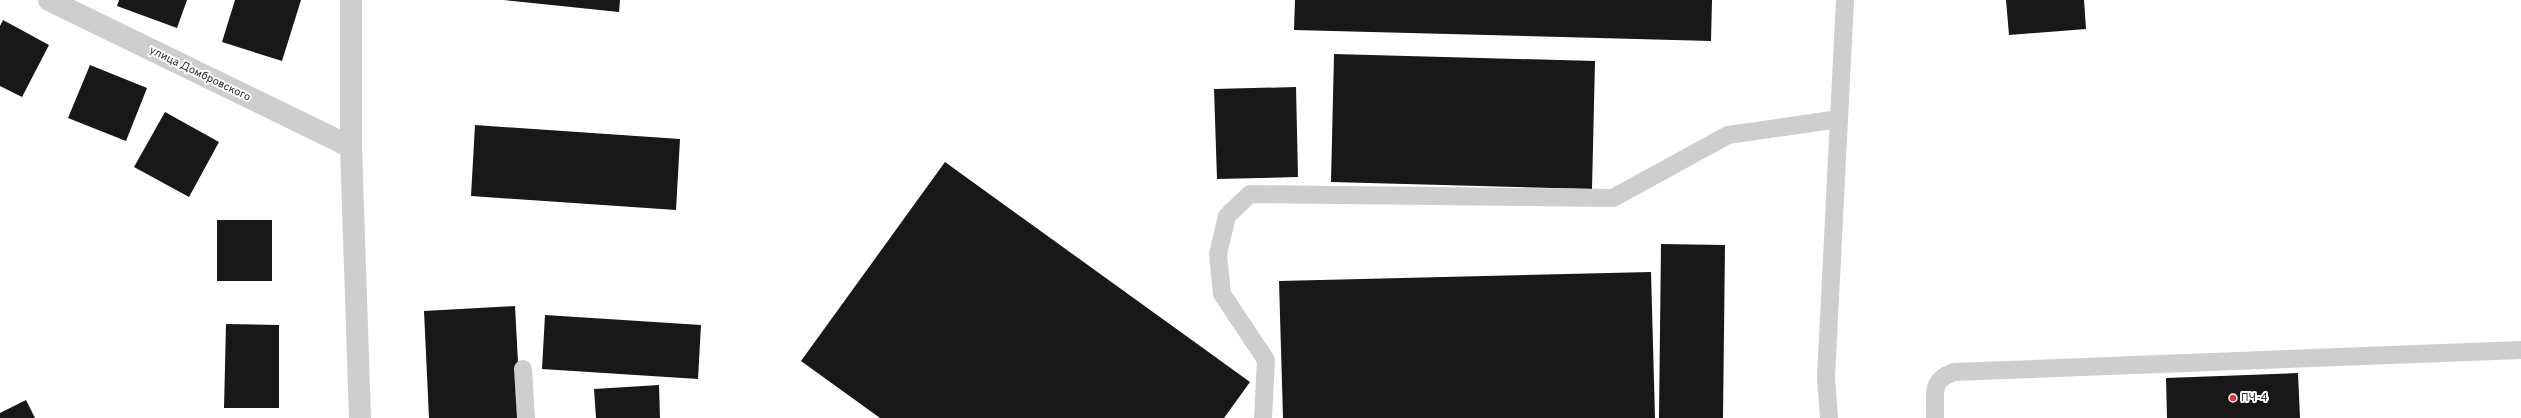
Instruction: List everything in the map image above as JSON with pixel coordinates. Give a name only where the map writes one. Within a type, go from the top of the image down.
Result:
[{"type":"street","name":"улица Домбровского","points":[[49,0],[351,147]]},
{"type":"street","points":[[351,0],[351,147],[360,418]]},
{"type":"lane","points":[[1828,418],[1826,378],[1845,0]]},
{"type":"lane","points":[[1263,418],[1266,360],[1222,294],[1218,254],[1227,216],[1250,194],[1613,198],[1728,135],[1839,119]]},
{"type":"lane","points":[[1935,418],[1936,385],[1941,377],[1954,372],[2521,350]]},
{"type":"lane","points":[[524,369],[526,418]]},
{"type":"building","points":[[119,0],[187,0],[177,28],[117,6]]},
{"type":"building","points":[[235,0],[301,0],[282,61],[222,42]]},
{"type":"building","points":[[504,0],[620,0],[619,12]]},
{"type":"building","points":[[1295,0],[1712,0],[1711,41],[1294,30]]},
{"type":"building","points":[[2006,0],[2084,0],[2086,29],[2009,35]]},
{"type":"building","points":[[3,20],[49,45],[22,97],[0,86],[0,26]]},
{"type":"building","points":[[1334,54],[1595,61],[1592,189],[1331,182]]},
{"type":"building","points":[[90,65],[147,88],[126,141],[68,118]]},
{"type":"building","points":[[1296,87],[1298,177],[1217,179],[1214,89]]},
{"type":"building","points":[[165,112],[219,142],[189,197],[134,167]]},
{"type":"building","points":[[475,125],[680,139],[676,210],[471,196]]},
{"type":"building","points":[[945,162],[1250,382],[1224,418],[880,418],[801,361]]},
{"type":"building","points":[[217,220],[272,220],[272,281],[217,281]]},
{"type":"building","points":[[1661,244],[1725,245],[1723,418],[1659,418]]},
{"type":"building","points":[[1651,272],[1655,418],[1283,418],[1279,281]]},
{"type":"building","points":[[515,306],[521,418],[429,418],[424,311]]},
{"type":"building","points":[[545,315],[701,325],[698,379],[542,369]]},
{"type":"building","points":[[226,324],[279,325],[279,408],[224,408]]},
{"type":"building","name":"ПЧ-4","points":[[2298,373],[2300,418],[2167,418],[2166,378]]},
{"type":"building","points":[[659,385],[660,418],[596,418],[594,389]]},
{"type":"building","points":[[26,400],[35,418],[0,418],[0,413]]},
{"type":"place","name":"ПЧ-4","points":[[2233,398]]}]
